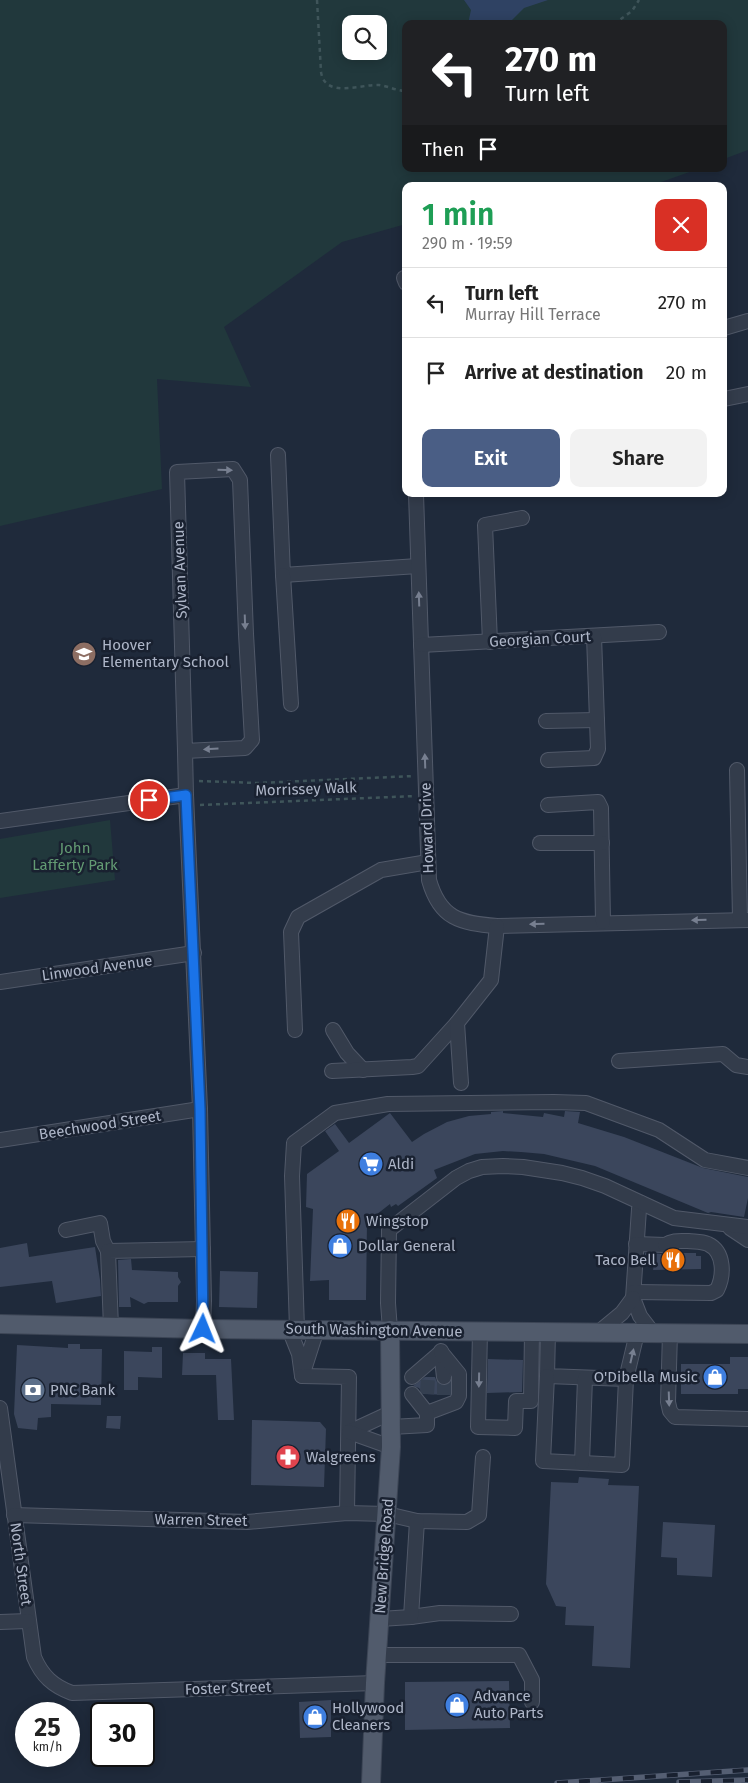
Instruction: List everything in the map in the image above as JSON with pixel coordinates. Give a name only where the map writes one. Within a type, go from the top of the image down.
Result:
[{"type":"main road","name":"South Washington Avenue","points":[[0,1324],[203,1329],[748,1334]]},
{"type":"main road","name":"New Bridge Road","points":[[371,1783],[375,1683],[391,1446],[390,1330]]},
{"type":"street","points":[[727,327],[748,321]]},
{"type":"street","points":[[727,398],[748,394]]},
{"type":"street","points":[[278,455],[290,704]]},
{"type":"street","name":"Sylvan Avenue","points":[[184,750],[245,748],[252,740],[240,480],[233,469],[177,472],[184,750],[185,780],[200,1109],[203,1329]]},
{"type":"street","name":"Howard Drive","points":[[416,497],[429,880],[432,893],[441,908],[457,919],[474,924],[497,926],[744,919]]},
{"type":"street","points":[[490,642],[484,525],[522,518]]},
{"type":"street","points":[[283,575],[418,566]]},
{"type":"street","name":"Georgian Court","points":[[421,645],[659,632]]},
{"type":"street","points":[[548,760],[594,758],[598,749],[594,636]]},
{"type":"street","points":[[546,721],[597,720]]},
{"type":"street","points":[[737,770],[744,919]]},
{"type":"street","points":[[0,821],[186,800]]},
{"type":"street","points":[[548,805],[598,802],[601,808],[603,922]]},
{"type":"street","points":[[540,843],[602,842]]},
{"type":"street","points":[[295,1030],[291,932],[298,917],[381,870],[428,862]]},
{"type":"street","points":[[332,1071],[418,1066],[457,1023],[491,980],[497,926]]},
{"type":"street","name":"Linwood Avenue","points":[[0,982],[194,953]]},
{"type":"street","points":[[457,1023],[460,1083]]},
{"type":"street","points":[[334,1030],[347,1053],[363,1070]]},
{"type":"street","points":[[619,1061],[723,1054],[736,1065],[748,1067]]},
{"type":"street","points":[[302,1376],[293,1329],[292,1186],[294,1143],[335,1113],[388,1104],[554,1102],[586,1104],[659,1130],[706,1160],[748,1168]]},
{"type":"street","name":"Beechwood Street","points":[[0,1140],[200,1109]]},
{"type":"street","points":[[390,1330],[388,1303],[389,1230],[456,1178],[482,1167],[523,1167],[562,1173],[605,1186],[674,1218],[748,1227]]},
{"type":"street","points":[[642,1203],[638,1209],[633,1295],[640,1316],[654,1333],[670,1411],[675,1417],[748,1419]]},
{"type":"street","points":[[66,1230],[100,1223],[103,1241],[108,1251],[111,1327]]},
{"type":"street","points":[[728,1225],[731,1230],[748,1240]]},
{"type":"street","points":[[633,1295],[710,1293],[714,1268],[708,1253],[698,1248],[671,1248],[665,1245],[636,1244]]},
{"type":"street","points":[[108,1251],[203,1249]]},
{"type":"street","points":[[599,1332],[622,1312],[633,1295]]},
{"type":"street","points":[[302,1376],[318,1329]]},
{"type":"street","points":[[442,1330],[441,1352],[444,1377]]},
{"type":"street","points":[[480,1331],[478,1427],[515,1428],[516,1401],[531,1401],[540,1332]]},
{"type":"street","points":[[540,1332],[547,1376],[543,1461],[622,1465],[626,1380],[654,1333]]},
{"type":"street","points":[[412,1377],[441,1352]]},
{"type":"street","points":[[428,1377],[441,1352]]},
{"type":"street","points":[[427,1413],[456,1402],[459,1396],[459,1374],[441,1352]]},
{"type":"street","points":[[302,1376],[349,1377],[347,1513]]},
{"type":"street","points":[[547,1376],[626,1380]]},
{"type":"street","points":[[582,1463],[586,1378]]},
{"type":"street","points":[[412,1394],[427,1413]]},
{"type":"street","points":[[349,1432],[391,1420],[427,1426],[427,1394]]},
{"type":"street","points":[[427,1413],[444,1395]]},
{"type":"street","name":"North Street","points":[[0,1408],[4,1467],[14,1515],[34,1657],[39,1669],[48,1680],[72,1693],[81,1693]]},
{"type":"street","points":[[349,1432],[391,1446]]},
{"type":"street","name":"Warren Street","points":[[14,1515],[247,1522],[347,1513],[387,1514],[418,1521],[467,1522],[479,1515],[483,1457]]},
{"type":"street","points":[[412,1618],[418,1521]]},
{"type":"street","points":[[380,1619],[412,1618],[440,1613],[511,1614]]},
{"type":"street","points":[[0,1622],[28,1620]]},
{"type":"street","points":[[378,1656],[519,1655],[532,1680],[532,1702]]},
{"type":"street","name":"Foster Street","points":[[81,1693],[375,1683]]},
{"type":"path","points":[[317,0],[322,80],[332,87],[353,88],[379,85],[402,90]]},
{"type":"path","points":[[620,20],[632,11],[638,0]]},
{"type":"path","points":[[185,780],[258,783],[425,776]]},
{"type":"path","name":"Morrissey Walk","points":[[186,800],[426,796]]},
{"type":"green space","points":[[0,0],[748,0],[748,150],[727,158],[727,20],[402,20],[402,172],[690,172],[661,182],[402,182],[402,225],[342,242],[224,327],[251,387],[157,379],[162,489],[0,526]]},
{"type":"green space","name":"John Lafferty Park","points":[[110,820],[115,880],[0,898],[0,839]]},
{"type":"water","points":[[464,0],[548,0],[524,8],[512,20],[469,20],[471,10]]},
{"type":"building","points":[[503,1111],[503,1113],[543,1117],[544,1113],[564,1117],[565,1111],[580,1112],[578,1123],[624,1137],[703,1168],[748,1177],[748,1198],[744,1217],[708,1213],[595,1166],[544,1154],[503,1151],[475,1154],[434,1170],[437,1178],[398,1206],[396,1204],[391,1207],[390,1204],[367,1222],[366,1300],[329,1300],[329,1280],[310,1281],[313,1209],[306,1207],[307,1174],[339,1151],[325,1131],[335,1124],[349,1143],[390,1113],[412,1142],[447,1122],[469,1116]]},
{"type":"building","points":[[27,1243],[29,1257],[95,1247],[101,1296],[56,1303],[52,1281],[0,1287],[0,1248]]},
{"type":"building","name":"Taco Bell","points":[[645,1253],[663,1254],[673,1257],[679,1253],[696,1253],[696,1256],[701,1256],[701,1269],[653,1270],[654,1264],[645,1264]]},
{"type":"building","points":[[131,1259],[132,1270],[178,1272],[181,1282],[178,1286],[178,1302],[148,1302],[144,1304],[130,1297],[131,1307],[119,1307],[118,1260]]},
{"type":"building","points":[[220,1271],[258,1272],[257,1308],[219,1307]]},
{"type":"building","points":[[68,1344],[80,1344],[80,1349],[102,1349],[101,1405],[51,1404],[51,1417],[38,1418],[37,1430],[18,1428],[14,1414],[17,1345],[68,1348]]},
{"type":"building","points":[[152,1347],[162,1347],[162,1378],[138,1377],[138,1390],[124,1390],[124,1351],[152,1352]]},
{"type":"building","points":[[183,1353],[205,1353],[205,1359],[231,1359],[234,1420],[218,1420],[216,1375],[182,1375]]},
{"type":"building","name":"O'Dibella Music","points":[[730,1357],[748,1357],[748,1389],[738,1389],[738,1394],[681,1394],[681,1364],[730,1364]]},
{"type":"building","points":[[488,1359],[523,1360],[522,1392],[487,1393]]},
{"type":"building","points":[[425,1377],[435,1377],[437,1382],[445,1386],[450,1383],[450,1395],[423,1394],[419,1388],[413,1386]]},
{"type":"building","points":[[107,1416],[121,1416],[120,1429],[106,1428]]},
{"type":"building","name":"Walgreens","points":[[252,1420],[320,1422],[326,1429],[324,1487],[251,1485]]},
{"type":"building","points":[[579,1477],[609,1479],[608,1485],[639,1486],[630,1668],[592,1666],[594,1626],[565,1625],[566,1607],[556,1606],[546,1584],[551,1482],[578,1483]]},
{"type":"building","points":[[663,1522],[715,1525],[712,1577],[677,1575],[677,1558],[661,1557]]},
{"type":"building","name":"Advance Auto Parts","points":[[509,1681],[510,1728],[405,1730],[405,1682]]},
{"type":"building","name":"Hollywood Cleaners","points":[[331,1700],[331,1737],[300,1738],[299,1702]]},
{"type":"tunnel","points":[[427,1394],[428,1377]]},
{"type":"tunnel","points":[[444,1377],[444,1395]]},
{"type":"railway","points":[[557,1783],[748,1770]]},
{"type":"railway","points":[[679,1782],[748,1780]]},
{"type":"place","name":"Hoover Elementary School","points":[[84,654]]},
{"type":"place","name":"Aldi","points":[[371,1164]]},
{"type":"place","name":"Wingstop","points":[[348,1221]]},
{"type":"place","name":"Dollar General","points":[[340,1246]]},
{"type":"place","name":"Taco Bell","points":[[673,1260]]},
{"type":"place","name":"O'Dibella Music","points":[[715,1377]]},
{"type":"place","name":"PNC Bank","points":[[33,1390]]},
{"type":"place","name":"Walgreens","points":[[288,1457]]},
{"type":"place","name":"Advance Auto Parts","points":[[457,1705]]},
{"type":"place","name":"Hollywood Cleaners","points":[[315,1717]]},
{"type":"route","points":[[149,800],[186,795],[200,1109],[203,1329]]}]
